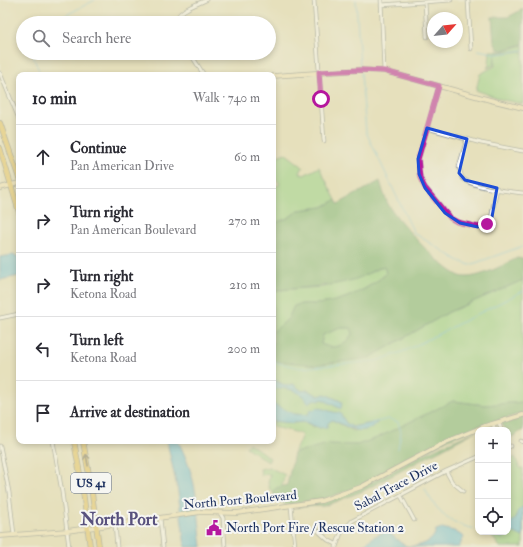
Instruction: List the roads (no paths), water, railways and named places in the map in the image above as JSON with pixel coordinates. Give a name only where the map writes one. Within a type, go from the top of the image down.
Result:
[{"type":"main road","points":[[0,123],[16,169]]},
{"type":"main road","points":[[0,148],[16,200]]},
{"type":"main road","name":"US 41","points":[[74,444],[90,547]]},
{"type":"main road","name":"US 41","points":[[83,444],[98,547]]},
{"type":"street","points":[[178,16],[206,0]]},
{"type":"street","points":[[314,0],[324,141]]},
{"type":"street","points":[[381,0],[384,71]]},
{"type":"street","points":[[381,5],[451,0]]},
{"type":"street","points":[[468,0],[471,49]]},
{"type":"street","points":[[425,2],[427,37]]},
{"type":"street","points":[[194,60],[202,72]]},
{"type":"street","points":[[276,76],[360,70],[384,71],[523,108]]},
{"type":"street","points":[[0,73],[16,112]]},
{"type":"street","points":[[439,86],[418,159],[419,174],[425,188],[447,215],[460,222],[478,227],[485,225],[492,217],[498,188]]},
{"type":"street","points":[[427,128],[467,139],[523,151]]},
{"type":"street","points":[[467,139],[459,167],[461,176],[467,182],[523,193]]},
{"type":"street","points":[[0,188],[16,184]]},
{"type":"street","points":[[0,318],[16,315]]},
{"type":"street","name":"North Port Boulevard","points":[[0,536],[67,531],[179,514],[201,512],[220,513],[291,506],[321,501],[350,492],[446,442],[493,424],[523,415]]},
{"type":"street","points":[[499,422],[500,427]]},
{"type":"street","points":[[53,444],[62,492],[68,547]]},
{"type":"street","points":[[0,446],[9,492],[14,535]]},
{"type":"street","name":"Sabal Trace Drive","points":[[336,546],[343,530],[352,521],[446,472],[475,459]]},
{"type":"street","points":[[446,472],[452,482],[463,491]]},
{"type":"street","points":[[401,496],[414,520]]},
{"type":"street","points":[[291,506],[295,547]]},
{"type":"street","points":[[220,513],[223,518],[225,547]]},
{"type":"street","points":[[160,518],[163,547]]},
{"type":"street","points":[[115,524],[117,547]]},
{"type":"street","points":[[316,529],[336,546]]},
{"type":"water","points":[[16,256],[16,277],[0,280],[0,257]]},
{"type":"water","points":[[276,381],[286,386],[293,384],[302,391],[307,390],[319,396],[325,394],[342,402],[341,409],[322,399],[319,401],[315,399],[308,403],[298,392],[276,389]]},
{"type":"water","points":[[276,405],[294,414],[308,415],[310,410],[314,410],[316,408],[340,413],[346,423],[352,427],[378,422],[366,430],[355,430],[332,420],[328,423],[327,427],[320,428],[305,422],[291,423],[276,421]]},
{"type":"water","points":[[168,444],[180,444],[185,455],[196,493],[202,547],[185,547],[178,492]]},
{"type":"water","points":[[523,506],[523,537],[515,533],[511,533],[511,522],[516,519],[517,512]]},
{"type":"water","points":[[442,528],[454,531],[464,537],[459,547],[360,547],[375,536],[387,531],[404,545],[417,546],[429,541],[435,534],[436,530]]},
{"type":"water","points":[[494,535],[505,535],[503,538]]},
{"type":"waterway","points":[[64,16],[95,0]]},
{"type":"waterway","points":[[356,0],[360,65]]},
{"type":"waterway","points":[[478,50],[498,54],[523,50]]},
{"type":"waterway","points":[[34,60],[40,72]]},
{"type":"waterway","points":[[361,73],[366,132],[414,233],[459,261],[470,265],[523,246]]},
{"type":"waterway","points":[[276,363],[301,368],[377,361],[407,350],[523,291]]},
{"type":"waterway","points":[[371,423],[389,419],[398,422],[401,432],[398,449]]},
{"type":"waterway","points":[[425,489],[434,504],[446,516],[461,525],[475,529]]},
{"type":"place","name":"North Port Fire / Rescue Station 2","points":[[214,528]]},
{"type":"district","name":"North Port","points":[[119,519]]}]
